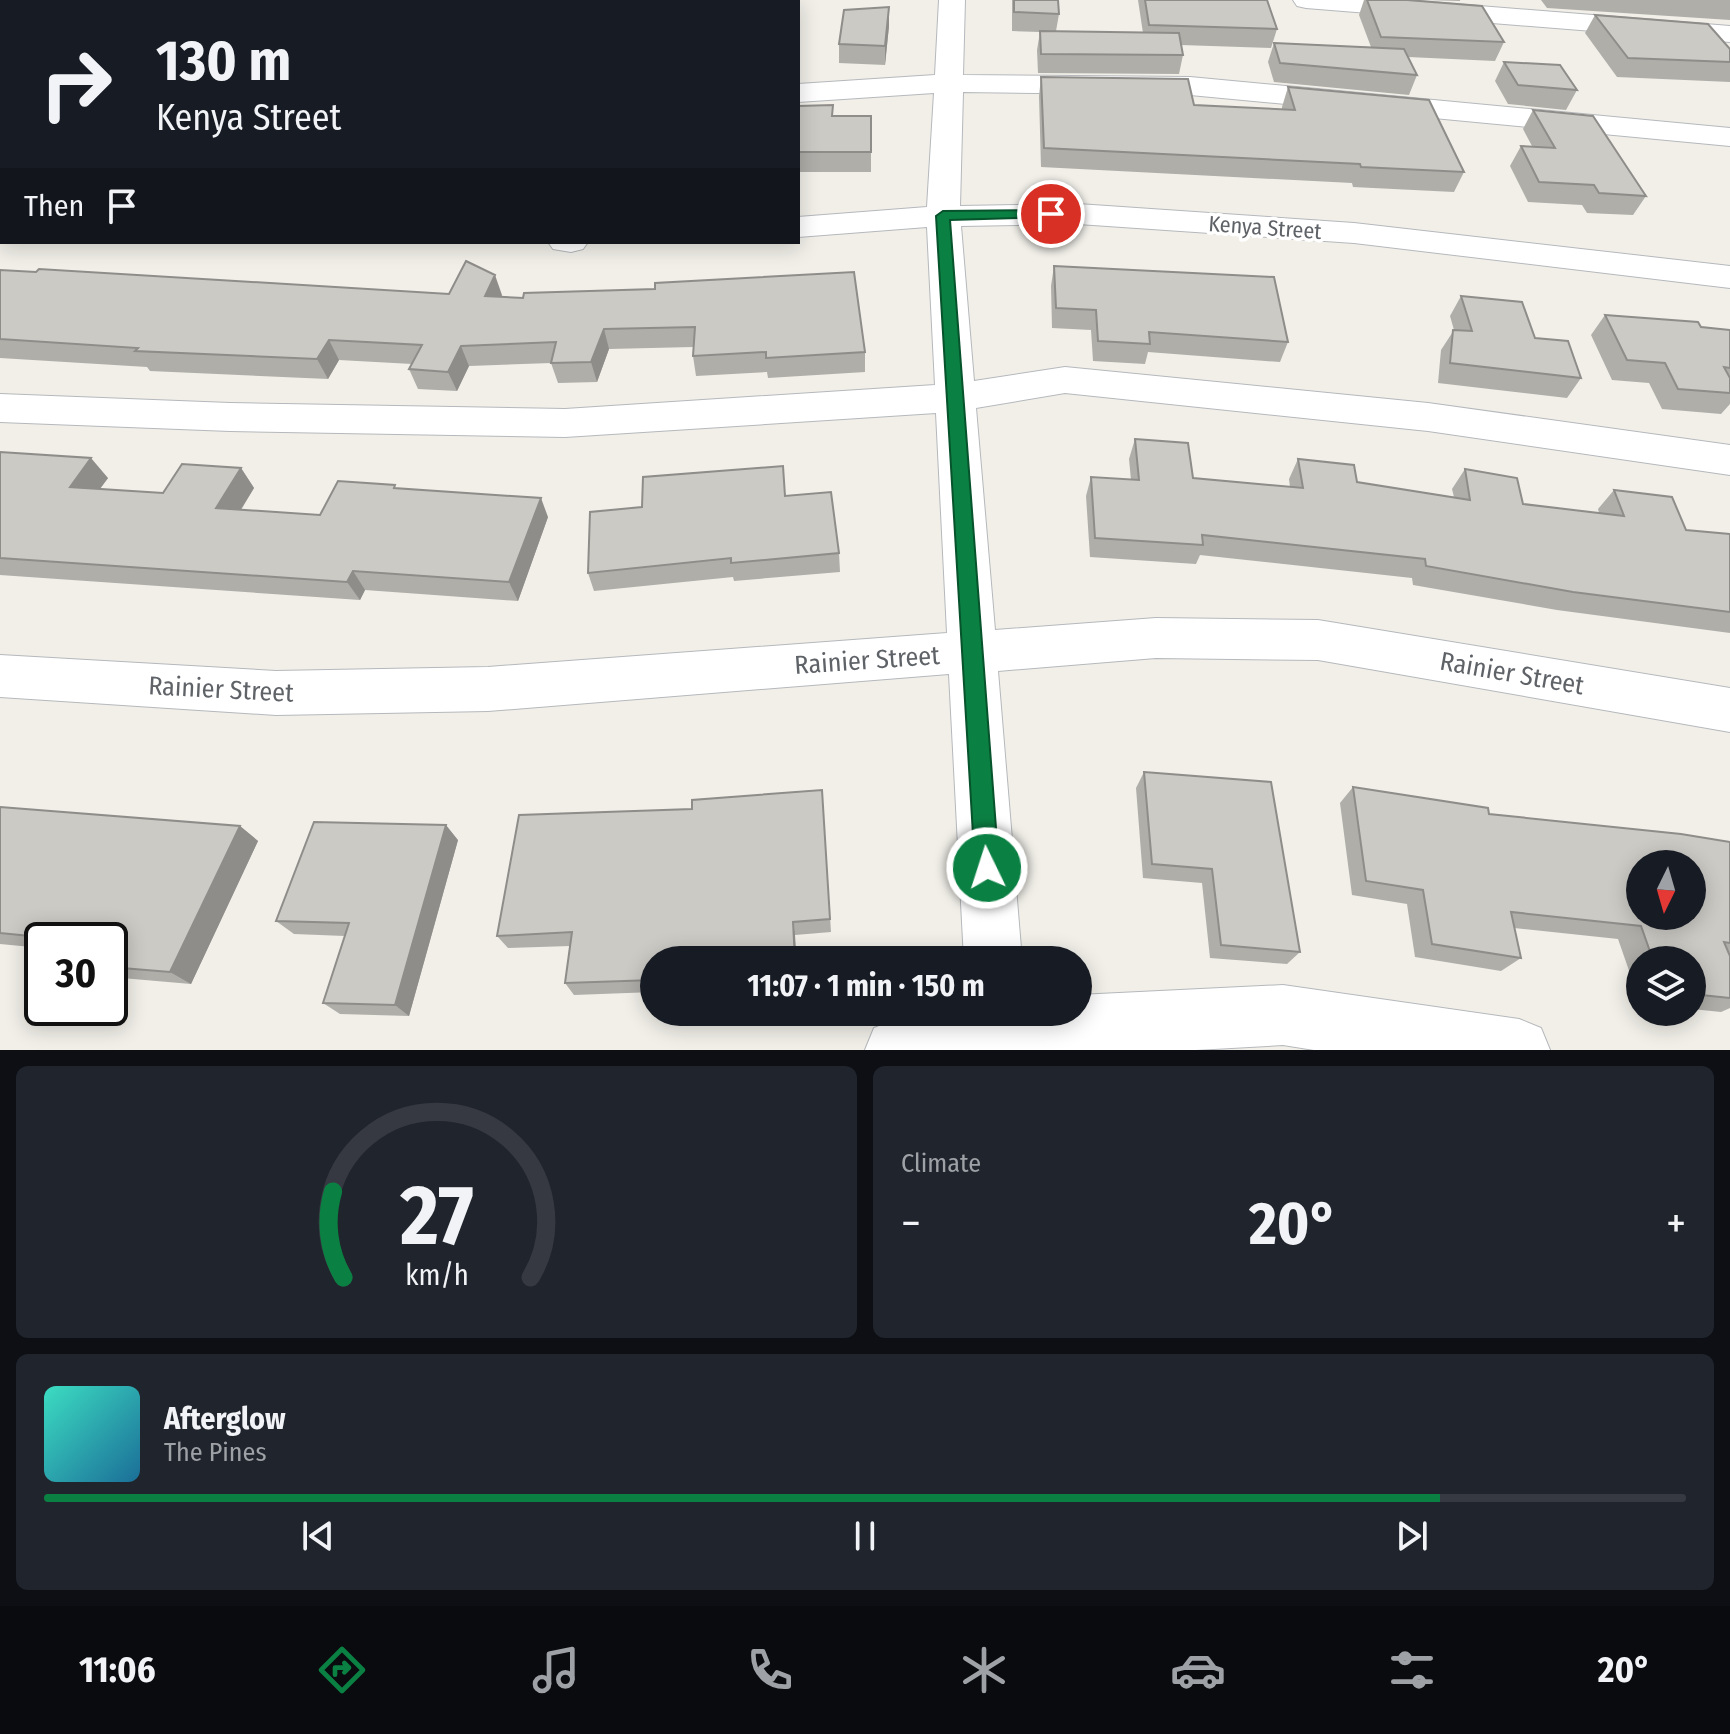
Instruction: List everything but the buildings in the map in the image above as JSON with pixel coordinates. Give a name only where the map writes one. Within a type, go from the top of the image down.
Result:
[{"type":"street","points":[[952,0],[943,216],[992,946]]},
{"type":"street","points":[[1306,0],[1503,8],[1730,34]]},
{"type":"street","points":[[800,93],[948,83],[1190,86],[1730,137]]},
{"type":"street","name":"Kenya Street","points":[[800,227],[943,216],[1078,214],[1354,233],[1730,277]]},
{"type":"street","points":[[0,408],[230,417],[565,423],[955,398],[1065,380],[1428,417],[1730,460]]},
{"type":"street","name":"Rainier Street","points":[[0,676],[276,693],[488,689],[1156,638],[1318,640],[1730,710]]},
{"type":"street","points":[[896,1050],[998,1031],[1283,1015],[1519,1050]]},
{"type":"route","points":[[987,868],[943,216],[1051,214]]}]
